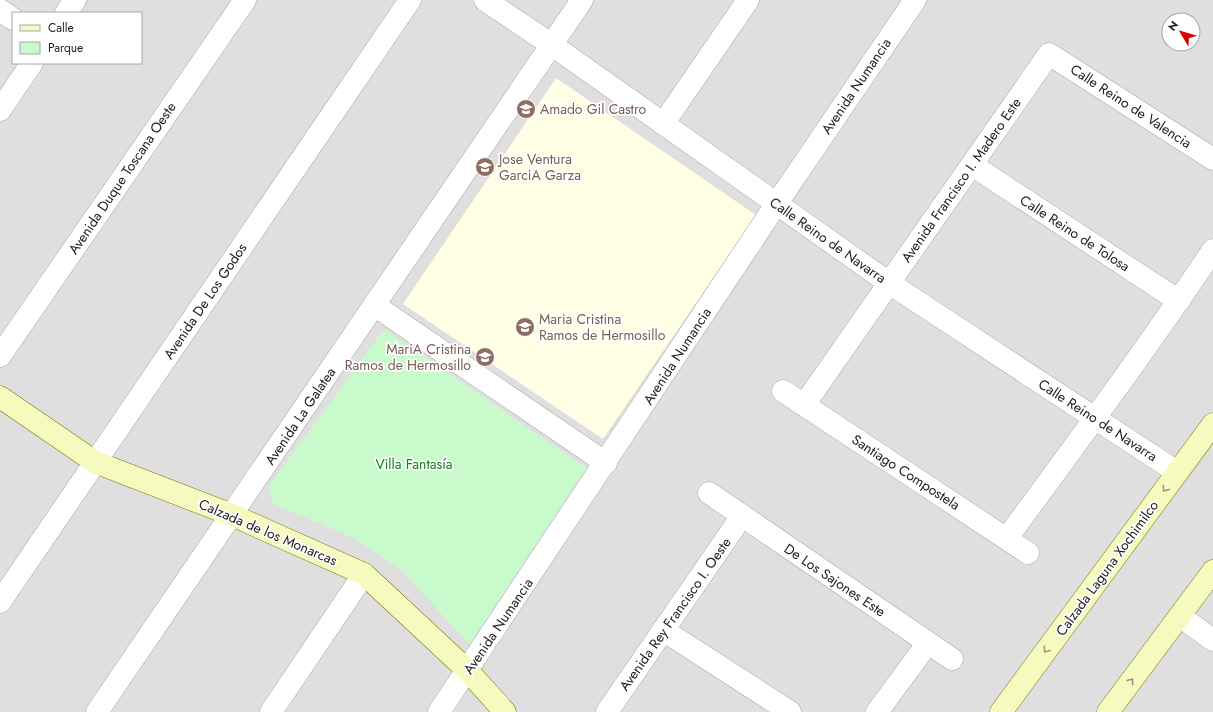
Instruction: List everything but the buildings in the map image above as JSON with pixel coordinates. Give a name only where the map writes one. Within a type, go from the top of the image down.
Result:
[{"type":"street","points":[[67,12],[75,0]]},
{"type":"street","name":"Avenida Duque Toscana Oeste","points":[[0,356],[245,0]]},
{"type":"street","name":"Avenida De Los Godos","points":[[0,602],[410,0]]},
{"type":"street","name":"Calle Reino de Navarra","points":[[485,0],[552,45],[889,283],[1177,472]]},
{"type":"street","name":"Avenida La Galatea","points":[[97,712],[582,0]]},
{"type":"street","points":[[664,124],[748,0]]},
{"type":"street","name":"Avenida Numancia","points":[[440,712],[777,204],[915,0]]},
{"type":"street","points":[[0,10],[12,18]]},
{"type":"street","name":"Calle Reino de Valencia","points":[[1049,54],[1213,159]]},
{"type":"street","name":"Avenida Francisco I. Madero Este","points":[[804,405],[1049,54]]},
{"type":"street","points":[[0,110],[31,64]]},
{"type":"street","name":"Calle Reino de Tolosa","points":[[972,165],[1179,301]]},
{"type":"street","points":[[1007,538],[1096,418],[1179,301],[1213,250]]},
{"type":"street","points":[[374,306],[606,463]]},
{"type":"street","name":"Santiago Compostela","points":[[783,390],[1028,553]]},
{"type":"street","name":"Calzada de los Monarcas","points":[[0,396],[95,462],[232,515],[364,574],[468,671],[505,712]]},
{"type":"street","name":"Calzada Laguna Xochimilco","points":[[1001,712],[1213,424]]},
{"type":"street","name":"De Los Sajones Este","points":[[709,494],[952,660]]},
{"type":"street","name":"Avenida Rey Francisco I. Oeste","points":[[607,712],[742,516]]},
{"type":"street","points":[[1108,712],[1213,572]]},
{"type":"street","points":[[272,712],[364,574]]},
{"type":"street","points":[[1180,616],[1213,640]]},
{"type":"street","points":[[663,630],[790,712]]},
{"type":"street","points":[[877,712],[928,643]]},
{"type":"shaded area","points":[[0,0],[1213,0],[1213,712],[0,712]]},
{"type":"shaded area","points":[[556,78],[756,215],[603,439],[403,304]]},
{"type":"green space","name":"Villa Fantasía","points":[[384,329],[587,468],[472,647],[403,572],[354,538],[273,504],[269,486]]},
{"type":"place","name":"Amado Gil Castro","points":[[526,109]]},
{"type":"place","name":"Jose Ventura GarciA Garza","points":[[485,167]]},
{"type":"place","name":"Maria Cristina Ramos de Hermosillo","points":[[525,327]]},
{"type":"place","name":"MariA Cristina Ramos de Hermosillo","points":[[485,357]]}]
